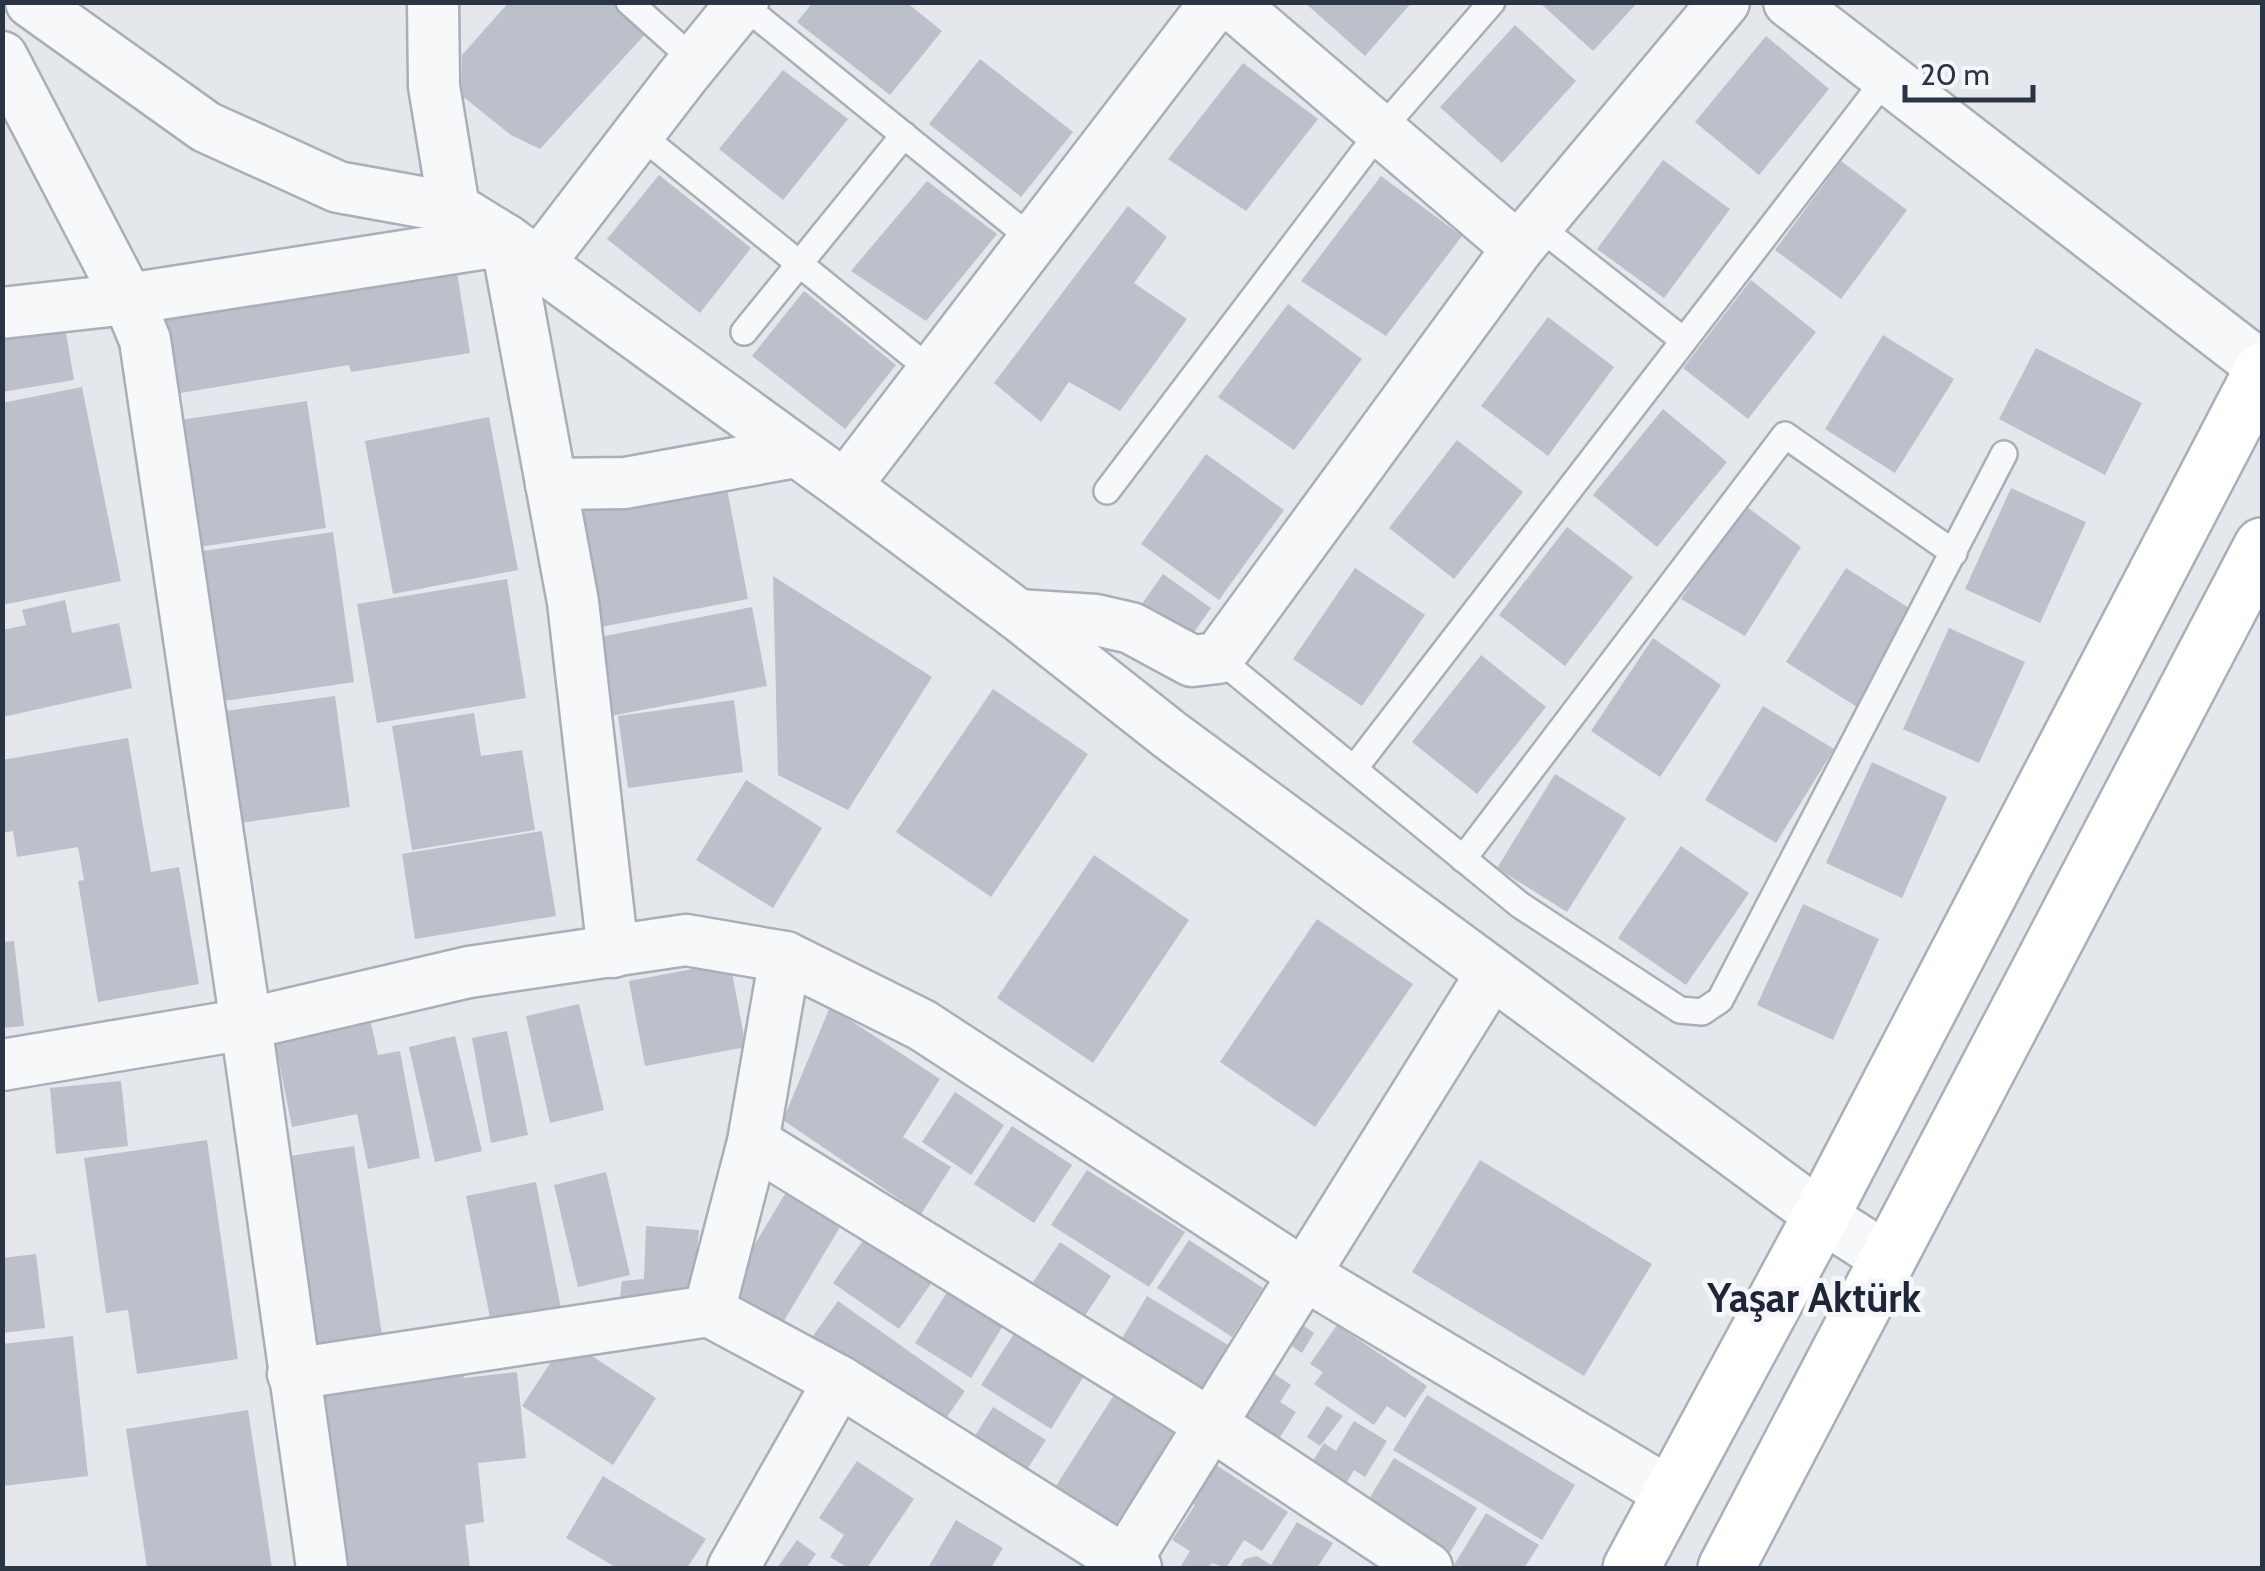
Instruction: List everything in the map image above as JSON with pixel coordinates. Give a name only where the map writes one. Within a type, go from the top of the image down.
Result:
[{"type":"street","points":[[30,2],[206,127],[338,187],[454,208],[522,251],[1018,614],[1170,736],[1820,1216],[1888,1259]]},
{"type":"street","points":[[433,2],[434,86],[454,208]]},
{"type":"street","points":[[845,486],[1216,2]]},
{"type":"street","points":[[1230,2],[1380,131],[1527,236]]},
{"type":"street","points":[[1018,614],[1096,620],[1132,628],[1192,661],[1218,658],[1527,236],[1724,2]]},
{"type":"street","points":[[1632,1568],[2262,369],[1789,2]]},
{"type":"street","points":[[2,312],[522,251],[638,133],[743,3]]},
{"type":"street","points":[[2,57],[128,299],[145,340],[322,1568]]},
{"type":"street","points":[[522,251],[551,484],[574,602],[614,952]]},
{"type":"street","points":[[551,484],[625,483],[796,452]]},
{"type":"street","points":[[1726,1568],[2262,546]]},
{"type":"street","points":[[2,1064],[246,1024],[469,972],[686,940],[785,958],[922,1025],[1305,1275],[1670,1493]]},
{"type":"street","points":[[709,1311],[753,1142],[785,958]]},
{"type":"street","points":[[293,1374],[709,1311],[839,1381],[1127,1566],[1492,973]]},
{"type":"street","points":[[753,1142],[1212,1425],[1428,1568]]},
{"type":"street","points":[[733,1568],[839,1381]]},
{"type":"lane","points":[[628,2],[695,61]]},
{"type":"lane","points":[[743,3],[1034,240]]},
{"type":"lane","points":[[1107,491],[1380,131],[1483,6]]},
{"type":"lane","points":[[1354,769],[1886,77]]},
{"type":"lane","points":[[638,133],[933,372]]},
{"type":"lane","points":[[744,332],[904,134]]},
{"type":"lane","points":[[1527,236],[1683,340]]},
{"type":"lane","points":[[1464,859],[1786,435],[1954,553]]},
{"type":"lane","points":[[1218,658],[1520,905],[1680,1010],[1702,1012],[1720,1000],[2004,454]]},
{"type":"building","points":[[509,2],[617,2],[650,29],[540,149],[511,135],[461,95],[462,55]]},
{"type":"building","points":[[813,2],[906,2],[942,31],[890,95],[797,22]]},
{"type":"building","points":[[1304,2],[1412,2],[1365,56]]},
{"type":"building","points":[[1539,2],[1638,2],[1593,51]]},
{"type":"building","points":[[1515,25],[1576,81],[1502,163],[1440,107]]},
{"type":"building","points":[[1766,36],[1829,89],[1759,175],[1695,122]]},
{"type":"building","points":[[980,59],[1073,132],[1021,197],[929,124]]},
{"type":"building","points":[[1243,63],[1318,119],[1246,211],[1168,159]]},
{"type":"building","points":[[783,70],[848,119],[783,200],[719,149]]},
{"type":"building","points":[[1663,160],[1730,209],[1664,298],[1597,249]]},
{"type":"building","points":[[1841,161],[1907,210],[1841,299],[1775,250]]},
{"type":"building","points":[[659,175],[751,248],[700,313],[607,239]]},
{"type":"building","points":[[1381,176],[1462,236],[1386,336],[1301,281]]},
{"type":"building","points":[[927,181],[997,234],[926,321],[851,271]]},
{"type":"building","points":[[1128,206],[1167,237],[1134,283],[1187,319],[1120,411],[1069,382],[1041,422],[994,383]]},
{"type":"building","points":[[456,266],[470,353],[351,372],[349,365],[132,401],[118,307]]},
{"type":"building","points":[[1751,280],[1816,332],[1748,419],[1683,368]]},
{"type":"building","points":[[804,291],[896,365],[845,429],[752,356]]},
{"type":"building","points":[[1288,304],[1362,359],[1294,450],[1218,397]]},
{"type":"building","points":[[1548,317],[1614,367],[1548,456],[1481,406]]},
{"type":"building","points":[[64,321],[74,380],[2,392],[2,331]]},
{"type":"building","points":[[1883,335],[1954,379],[1895,473],[1825,429]]},
{"type":"building","points":[[2036,348],[2142,403],[2105,475],[1999,419]]},
{"type":"building","points":[[82,387],[121,581],[2,605],[2,403]]},
{"type":"building","points":[[307,401],[326,528],[199,547],[180,420]]},
{"type":"building","points":[[1663,409],[1727,462],[1657,547],[1593,495]]},
{"type":"building","points":[[489,417],[518,570],[393,594],[365,441]]},
{"type":"building","points":[[1457,440],[1523,492],[1454,579],[1389,528]]},
{"type":"building","points":[[1206,454],[1284,510],[1219,600],[1141,544]]},
{"type":"building","points":[[725,478],[748,599],[590,629],[567,509]]},
{"type":"building","points":[[2011,488],[2086,522],[2040,623],[1965,589]]},
{"type":"building","points":[[1743,504],[1801,547],[1745,636],[1681,599]]},
{"type":"building","points":[[1567,527],[1633,577],[1565,666],[1499,615]]},
{"type":"building","points":[[333,532],[354,682],[204,704],[182,554]]},
{"type":"building","points":[[1355,568],[1425,615],[1362,706],[1293,659]]},
{"type":"building","points":[[1846,568],[1917,613],[1857,707],[1786,662]]},
{"type":"building","points":[[1163,574],[1211,608],[1187,642],[1139,608]]},
{"type":"building","points":[[773,576],[932,677],[848,810],[778,775]]},
{"type":"building","points":[[507,579],[526,698],[377,723],[357,604]]},
{"type":"building","points":[[65,600],[72,633],[119,623],[132,688],[3,717],[2,630],[26,625],[22,610]]},
{"type":"building","points":[[752,607],[767,686],[600,718],[585,640]]},
{"type":"building","points":[[1949,628],[2025,662],[1979,763],[1903,729]]},
{"type":"building","points":[[1653,638],[1721,685],[1660,777],[1591,731]]},
{"type":"building","points":[[1481,655],[1546,707],[1477,794],[1412,742]]},
{"type":"building","points":[[993,689],[1088,754],[991,897],[896,832]]},
{"type":"building","points":[[335,696],[350,807],[227,825],[211,713]]},
{"type":"building","points":[[734,700],[743,772],[628,788],[618,716]]},
{"type":"building","points":[[1763,706],[1834,749],[1776,843],[1705,800]]},
{"type":"building","points":[[474,713],[481,756],[522,750],[535,830],[412,850],[392,726]]},
{"type":"building","points":[[128,738],[151,872],[179,867],[199,984],[98,1002],[78,881],[84,880],[78,847],[17,857],[13,831],[2,833],[2,760]]},
{"type":"building","points":[[1872,762],[1947,797],[1902,898],[1826,863]]},
{"type":"building","points":[[1555,774],[1626,818],[1567,912],[1497,868]]},
{"type":"building","points":[[746,780],[822,828],[773,908],[696,860]]},
{"type":"building","points":[[542,831],[556,916],[415,939],[402,854]]},
{"type":"building","points":[[1681,846],[1749,893],[1686,985],[1618,938]]},
{"type":"building","points":[[1094,855],[1189,920],[1093,1063],[997,998]]},
{"type":"building","points":[[1803,904],[1879,939],[1833,1040],[1757,1005]]},
{"type":"building","points":[[1317,919],[1413,984],[1315,1127],[1220,1062]]},
{"type":"building","points":[[14,941],[24,1026],[2,1028],[2,942]]},
{"type":"building","points":[[730,962],[746,1047],[645,1066],[629,981]]},
{"type":"building","points":[[579,1004],[604,1110],[550,1123],[526,1016]]},
{"type":"building","points":[[830,1007],[940,1079],[903,1137],[951,1167],[921,1214],[783,1120]]},
{"type":"building","points":[[371,1023],[378,1055],[400,1051],[420,1158],[368,1169],[357,1114],[292,1127],[275,1041]]},
{"type":"building","points":[[507,1031],[528,1135],[491,1143],[472,1038]]},
{"type":"building","points":[[455,1036],[482,1151],[435,1162],[409,1047]]},
{"type":"building","points":[[121,1081],[128,1146],[56,1154],[50,1088]]},
{"type":"building","points":[[955,1092],[1004,1125],[971,1175],[922,1142]]},
{"type":"building","points":[[1012,1126],[1072,1165],[1034,1223],[974,1184]]},
{"type":"building","points":[[207,1140],[238,1359],[137,1374],[128,1310],[106,1313],[84,1158]]},
{"type":"building","points":[[354,1146],[383,1342],[299,1355],[270,1159]]},
{"type":"building","points":[[1480,1160],[1652,1264],[1584,1376],[1412,1272]]},
{"type":"building","points":[[1087,1170],[1185,1232],[1149,1287],[1051,1225]]},
{"type":"building","points":[[606,1172],[630,1275],[578,1287],[554,1185]]},
{"type":"building","points":[[536,1182],[562,1314],[492,1328],[466,1196]]},
{"type":"building","points":[[791,1184],[846,1217],[773,1339],[718,1306]]},
{"type":"building","points":[[646,1226],[699,1230],[692,1304],[618,1311],[622,1281],[644,1279]]},
{"type":"building","points":[[869,1232],[935,1278],[899,1329],[833,1283]]},
{"type":"building","points":[[1189,1240],[1263,1288],[1232,1337],[1157,1288]]},
{"type":"building","points":[[1060,1242],[1111,1276],[1075,1331],[1023,1297]]},
{"type":"building","points":[[36,1254],[45,1328],[2,1333],[2,1258]]},
{"type":"building","points":[[949,1289],[1004,1324],[971,1378],[915,1343]]},
{"type":"building","points":[[1147,1296],[1228,1345],[1198,1395],[1117,1347]]},
{"type":"building","points":[[838,1301],[965,1391],[933,1437],[805,1347]]},
{"type":"building","points":[[1297,1321],[1314,1333],[1302,1353],[1284,1341]]},
{"type":"building","points":[[1337,1325],[1427,1386],[1405,1418],[1387,1406],[1374,1425],[1314,1384],[1323,1372],[1310,1364]]},
{"type":"building","points":[[1015,1332],[1084,1376],[1051,1429],[981,1385]]},
{"type":"building","points":[[73,1336],[88,1476],[2,1486],[2,1344]]},
{"type":"building","points":[[566,1339],[656,1398],[613,1465],[522,1406]]},
{"type":"building","points":[[463,1365],[464,1378],[517,1372],[526,1458],[478,1463],[484,1522],[465,1525],[470,1568],[336,1568],[316,1382]]},
{"type":"building","points":[[1264,1367],[1291,1385],[1280,1402],[1296,1412],[1273,1448],[1236,1424]]},
{"type":"building","points":[[1114,1395],[1188,1442],[1122,1547],[1047,1500]]},
{"type":"building","points":[[1427,1395],[1575,1485],[1542,1540],[1393,1450]]},
{"type":"building","points":[[1327,1406],[1343,1416],[1320,1446],[1307,1437]]},
{"type":"building","points":[[993,1407],[1046,1440],[1015,1488],[963,1455]]},
{"type":"building","points":[[248,1410],[272,1568],[147,1568],[126,1429]]},
{"type":"building","points":[[1354,1421],[1387,1441],[1365,1477],[1354,1470],[1341,1492],[1307,1471],[1324,1443],[1336,1451]]},
{"type":"building","points":[[1394,1458],[1477,1508],[1447,1557],[1364,1507]]},
{"type":"building","points":[[857,1461],[914,1499],[867,1568],[848,1568],[830,1557],[844,1535],[819,1518]]},
{"type":"building","points":[[1210,1461],[1288,1512],[1262,1551],[1244,1540],[1226,1568],[1212,1563],[1208,1568],[1184,1568],[1181,1566],[1190,1551],[1172,1540],[1195,1505],[1185,1499]]},
{"type":"building","points":[[603,1476],[706,1539],[687,1568],[617,1568],[566,1538]]},
{"type":"building","points":[[1486,1513],[1539,1545],[1524,1568],[1454,1565]]},
{"type":"building","points":[[956,1520],[1003,1548],[991,1568],[928,1568]]},
{"type":"building","points":[[1297,1522],[1333,1543],[1317,1568],[1239,1568],[1245,1559],[1257,1556],[1271,1565]]},
{"type":"building","points":[[797,1540],[816,1554],[806,1568],[777,1568]]},
{"type":"district","name":"Yaşar Aktürk","points":[[1814,1297]]}]
